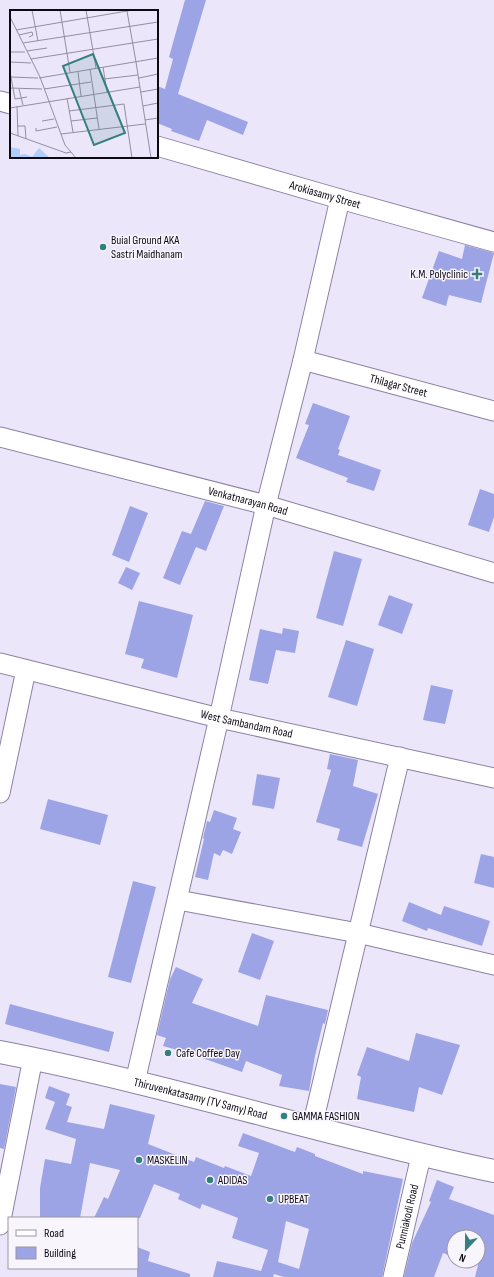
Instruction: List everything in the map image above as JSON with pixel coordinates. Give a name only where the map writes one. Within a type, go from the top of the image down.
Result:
[{"type":"main road","name":"Thiruvenkatasamy (TV Samy) Road","points":[[0,1052],[33,1058],[135,1082],[421,1156],[494,1171]]},
{"type":"street","points":[[0,101],[10,104]]},
{"type":"street","name":"Arokiasamy Street","points":[[158,146],[494,242]]},
{"type":"street","points":[[135,1082],[178,900],[266,505],[303,360],[340,199]]},
{"type":"street","name":"Thilagar Street","points":[[303,360],[494,410]]},
{"type":"street","name":"Venkatnarayan Road","points":[[0,437],[266,505],[494,573]]},
{"type":"street","name":"West Sambandam Road","points":[[0,663],[219,718],[494,778]]},
{"type":"street","points":[[0,793],[26,670]]},
{"type":"street","points":[[312,1127],[400,757]]},
{"type":"street","points":[[178,900],[358,933],[494,964]]},
{"type":"street","points":[[0,1225],[33,1058]]},
{"type":"street","name":"Punniakodi Road","points":[[393,1277],[421,1156]]},
{"type":"building","points":[[185,0],[206,0],[178,94],[248,122],[243,135],[207,120],[199,141],[171,131],[172,129],[158,123],[158,86],[165,89],[173,59],[169,57]]},
{"type":"building","points":[[465,245],[494,253],[481,303],[449,295],[446,306],[422,298],[439,251],[462,259]]},
{"type":"building","points":[[313,403],[350,416],[338,449],[340,450],[338,455],[381,470],[374,491],[346,482],[348,478],[296,458],[309,425],[305,424]]},
{"type":"building","points":[[480,489],[494,494],[494,517],[489,532],[468,525]]},
{"type":"building","points":[[205,501],[224,506],[206,551],[196,547],[180,585],[163,578],[182,531],[191,534]]},
{"type":"building","points":[[130,506],[148,513],[129,562],[112,555]]},
{"type":"building","points":[[334,551],[362,559],[343,626],[316,618]]},
{"type":"building","points":[[126,567],[140,573],[132,590],[118,583]]},
{"type":"building","points":[[389,595],[413,604],[402,634],[378,625]]},
{"type":"building","points":[[139,601],[193,615],[177,678],[141,668],[144,659],[125,654]]},
{"type":"building","points":[[283,628],[299,631],[295,653],[276,650],[268,684],[249,680],[260,629],[282,634]]},
{"type":"building","points":[[346,640],[374,649],[357,706],[328,697]]},
{"type":"building","points":[[431,685],[453,690],[445,724],[423,720]]},
{"type":"building","points":[[330,754],[358,760],[353,786],[378,794],[362,847],[337,840],[340,829],[316,822],[331,770],[327,769]]},
{"type":"building","points":[[257,774],[280,778],[274,809],[252,805]]},
{"type":"building","points":[[48,799],[108,815],[100,845],[40,829]]},
{"type":"building","points":[[214,810],[237,818],[233,829],[241,832],[232,854],[223,850],[220,856],[214,853],[208,880],[195,877],[207,821],[210,822]]},
{"type":"building","points":[[481,854],[494,857],[494,888],[474,883]]},
{"type":"building","points":[[133,881],[156,887],[131,983],[108,977]]},
{"type":"building","points":[[409,902],[441,915],[444,906],[490,921],[482,946],[428,928],[427,931],[402,921]]},
{"type":"building","points":[[252,933],[274,941],[260,980],[238,972]]},
{"type":"building","points":[[176,967],[203,979],[192,1003],[258,1026],[266,995],[328,1010],[325,1024],[323,1023],[315,1056],[309,1091],[279,1086],[282,1075],[246,1061],[242,1072],[163,1046],[166,1038],[157,1035],[170,979]]},
{"type":"building","points":[[10,1004],[114,1032],[109,1052],[5,1024]]},
{"type":"building","points":[[416,1033],[460,1045],[442,1095],[419,1087],[414,1112],[357,1099],[361,1077],[357,1075],[367,1047],[409,1061]]},
{"type":"building","points":[[0,1084],[16,1087],[4,1149],[0,1148]]},
{"type":"building","points":[[49,1086],[70,1094],[66,1105],[72,1107],[67,1122],[104,1129],[110,1104],[155,1115],[148,1144],[194,1162],[196,1157],[224,1168],[225,1166],[251,1176],[259,1153],[238,1146],[243,1133],[295,1152],[297,1147],[315,1154],[315,1156],[363,1174],[363,1171],[403,1179],[382,1277],[284,1277],[274,1274],[273,1277],[213,1277],[217,1261],[261,1271],[268,1250],[232,1238],[238,1218],[202,1204],[200,1209],[178,1199],[180,1194],[154,1184],[140,1218],[94,1217],[104,1197],[108,1199],[120,1170],[90,1163],[80,1217],[40,1217],[40,1188],[45,1159],[71,1164],[76,1139],[45,1129],[55,1102],[45,1098]],"holes":[[[286,1221],[309,1229],[299,1269],[278,1262]]]},
{"type":"building","points":[[437,1180],[454,1187],[449,1199],[494,1215],[494,1277],[475,1277],[477,1269],[486,1269],[486,1229],[446,1229],[446,1254],[443,1253],[434,1277],[404,1277],[412,1243],[431,1202],[429,1201]]},
{"type":"building","points":[[138,1247],[150,1252],[148,1261],[190,1274],[190,1277],[137,1277]]},
{"type":"place","name":"Buial Ground AKA Sastri Maidhanam","points":[[103,247]]},
{"type":"place","name":"K.M. Polyclinic","points":[[477,274]]},
{"type":"place","name":"Cafe Coffee Day","points":[[168,1053]]},
{"type":"place","name":"GAMMA FASHION","points":[[284,1116]]},
{"type":"place","name":"MASKELIN","points":[[139,1160]]},
{"type":"place","name":"ADIDAS","points":[[210,1180]]},
{"type":"place","name":"UPBEAT","points":[[270,1199]]}]
